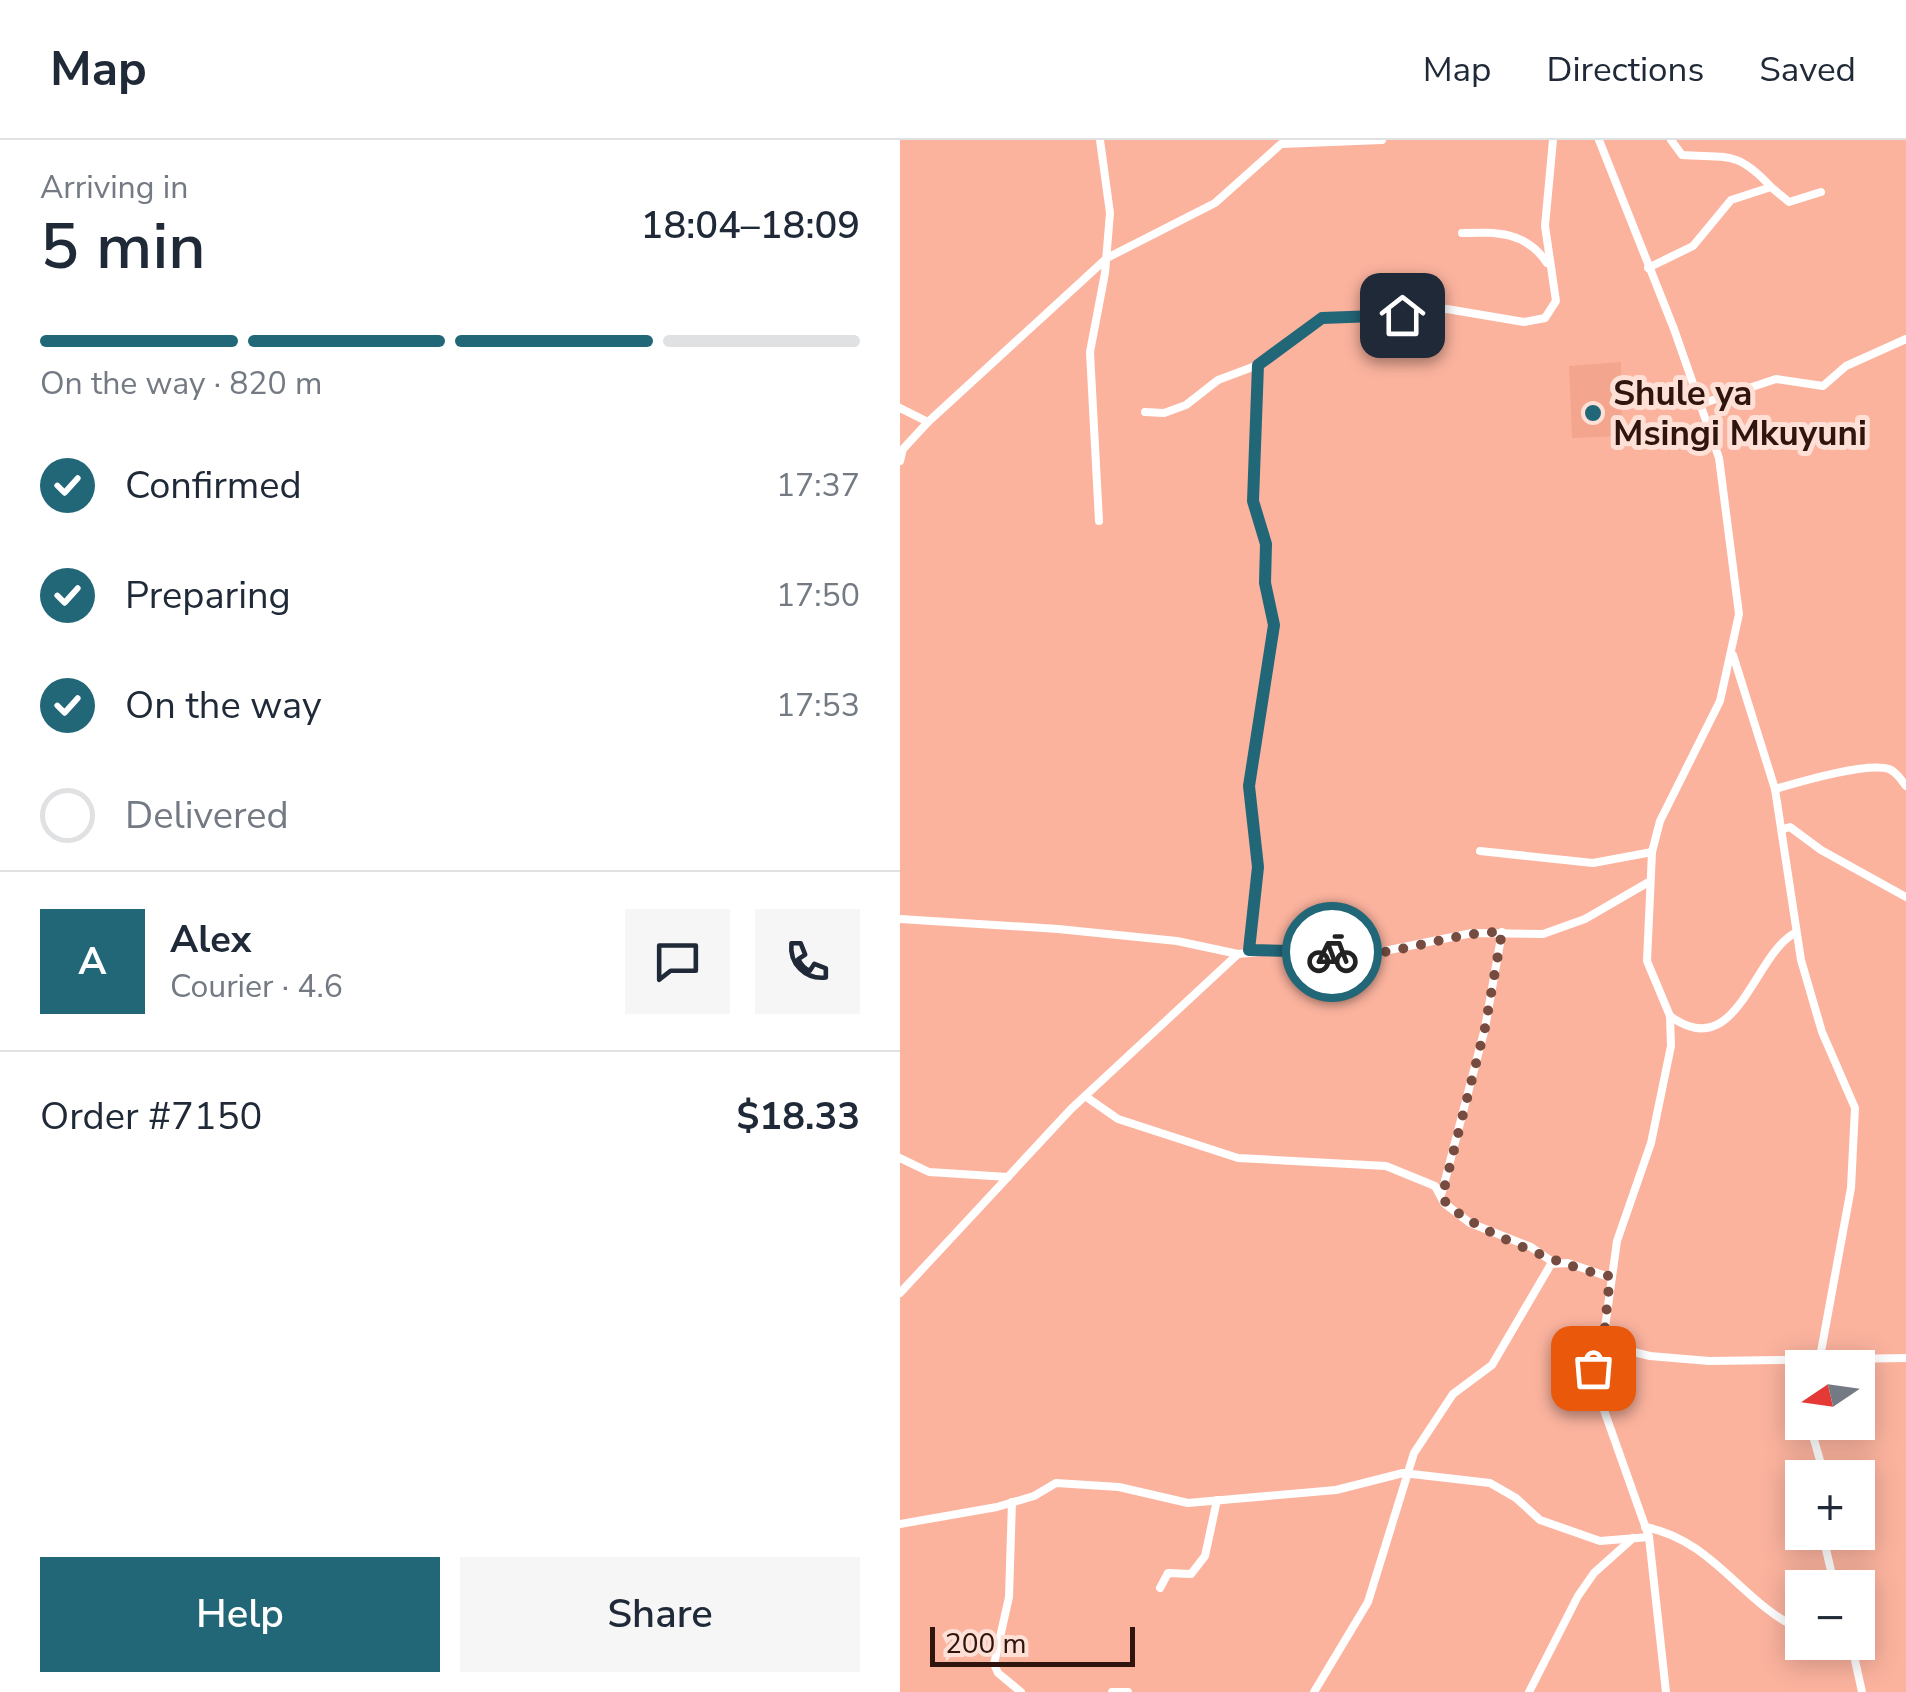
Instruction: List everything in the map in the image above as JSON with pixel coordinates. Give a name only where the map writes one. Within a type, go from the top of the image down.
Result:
[{"type":"street","points":[[1099,522],[1090,352],[1107,258],[1109,202],[1100,140]]},
{"type":"street","points":[[900,461],[901,450],[928,422],[1107,258],[1215,202],[1281,144],[1380,140]]},
{"type":"street","points":[[1145,412],[1175,410],[1218,380],[1258,365],[1326,318],[1447,309],[1538,321],[1554,311],[1546,207],[1553,140]]},
{"type":"street","points":[[1599,140],[1674,329],[1722,474],[1739,614],[1720,702],[1660,821],[1652,852],[1648,969],[1670,1016],[1669,1062],[1651,1143],[1610,1276],[1601,1344],[1593,1358],[1594,1379],[1647,1532],[1666,1692]]},
{"type":"street","points":[[1671,140],[1682,155],[1712,152],[1750,163],[1789,202],[1821,192]]},
{"type":"street","points":[[1648,268],[1693,246],[1731,200],[1771,187]]},
{"type":"street","points":[[1462,233],[1510,234],[1533,246],[1549,267]]},
{"type":"street","points":[[1698,405],[1776,380],[1823,386],[1846,366],[1906,339]]},
{"type":"street","points":[[1249,950],[1258,867],[1249,786],[1274,625],[1265,583],[1266,544],[1253,501],[1258,365]]},
{"type":"street","points":[[900,408],[928,422]]},
{"type":"street","points":[[1733,654],[1776,789],[1796,933],[1822,1032],[1854,1108],[1857,1130],[1852,1188],[1821,1350]]},
{"type":"street","points":[[1776,789],[1824,774],[1884,768],[1894,772],[1906,786]]},
{"type":"street","points":[[1782,829],[1790,826],[1820,850],[1906,897]]},
{"type":"street","points":[[1480,852],[1593,862],[1652,852]]},
{"type":"street","points":[[900,1293],[1085,1096],[1238,954],[1249,950],[1307,948],[1360,956],[1452,936],[1557,930],[1648,883]]},
{"type":"street","points":[[900,919],[1042,927],[1177,941],[1238,954]]},
{"type":"street","points":[[1502,932],[1485,1028],[1442,1192],[1444,1202],[1470,1222],[1531,1247],[1555,1263],[1610,1276]]},
{"type":"street","points":[[1670,1016],[1688,1026],[1705,1026],[1732,1016],[1742,1007],[1762,967],[1796,933]]},
{"type":"street","points":[[1085,1096],[1118,1119],[1238,1158],[1326,1166],[1377,1163],[1442,1192]]},
{"type":"street","points":[[900,1158],[929,1172],[1008,1177]]},
{"type":"street","points":[[1314,1692],[1368,1602],[1407,1474],[1436,1413],[1458,1388],[1492,1365],[1536,1284],[1555,1263]]},
{"type":"street","points":[[1601,1344],[1650,1356],[1785,1362]]},
{"type":"street","points":[[1875,1360],[1906,1358]]},
{"type":"street","points":[[900,1524],[1012,1502],[1056,1483],[1119,1487],[1188,1503],[1336,1490],[1382,1475],[1407,1474],[1490,1483],[1552,1525],[1600,1541],[1634,1538]]},
{"type":"street","points":[[1160,1588],[1168,1573],[1191,1574],[1205,1556],[1217,1500]]},
{"type":"street","points":[[1012,1502],[1009,1598],[994,1664],[998,1673],[1021,1692]]},
{"type":"street","points":[[1530,1692],[1578,1596],[1594,1573],[1634,1538],[1647,1532],[1674,1534],[1716,1560],[1785,1623]]},
{"type":"street","points":[[1858,1660],[1862,1692]]},
{"type":"street","points":[[1112,1692],[1128,1692]]},
{"type":"shaded area","points":[[1621,362],[1622,436],[1572,438],[1569,366]]},
{"type":"way so far","points":[[1332,952],[1360,956],[1452,936],[1502,932],[1481,1046],[1442,1197],[1447,1206],[1470,1222],[1531,1247],[1555,1263],[1610,1276],[1604,1336],[1593,1358],[1593,1368]]},
{"type":"place","name":"Shule ya Msingi Mkuyuni","points":[[1593,413]]},
{"type":"route","points":[[1332,952],[1307,948],[1249,950],[1258,867],[1249,786],[1274,625],[1264,572],[1268,553],[1253,501],[1258,365],[1322,318],[1402,315]]}]
